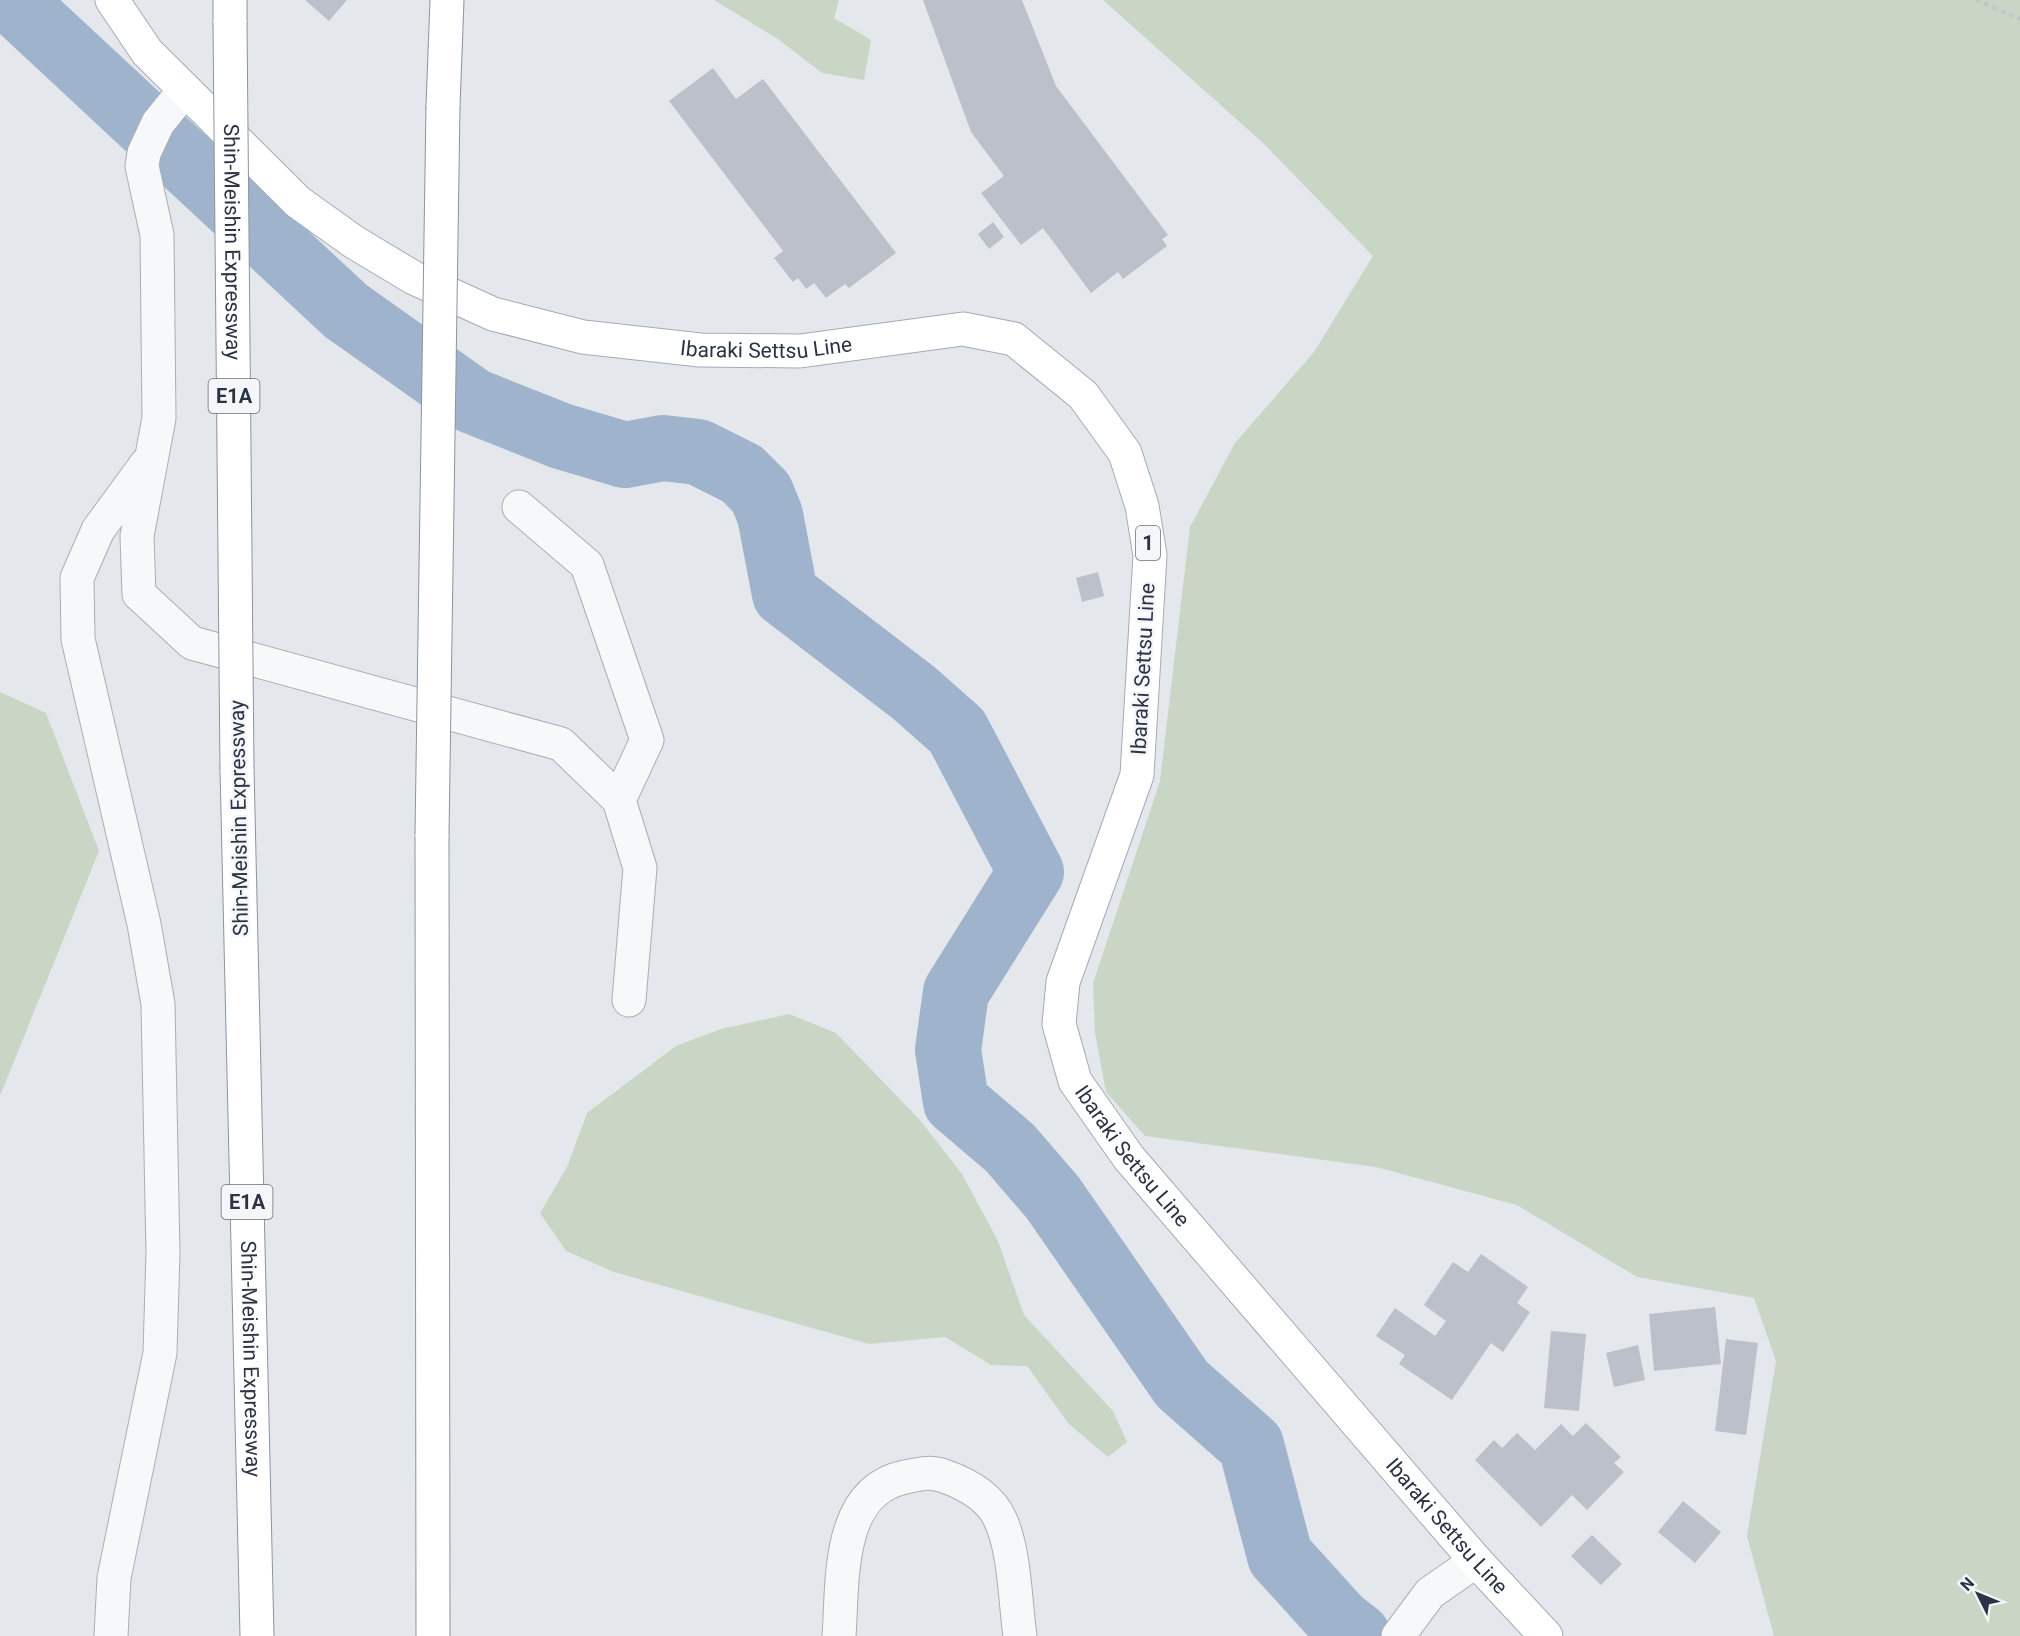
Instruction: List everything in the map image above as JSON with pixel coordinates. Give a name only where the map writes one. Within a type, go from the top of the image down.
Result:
[{"type":"main road","name":"Ibaraki Settsu Line","points":[[112,0],[147,52],[298,202],[414,278],[493,314],[583,336],[700,350],[800,351],[963,329],[1014,339],[1083,394],[1125,453],[1142,506],[1150,555],[1137,775],[1063,982],[1059,1024],[1075,1081],[1129,1158],[1476,1561],[1546,1636]]},
{"type":"main road","points":[[434,1636],[432,834],[443,106],[447,0]]},
{"type":"main road","name":"Shin-Meishin Expressway","points":[[230,11],[237,769],[257,1636]]},
{"type":"street","points":[[184,91],[158,123],[144,153],[142,166],[157,235],[159,418],[137,536],[139,594],[192,643],[561,744],[618,800],[640,868],[628,1000]]},
{"type":"street","points":[[111,1636],[114,1578],[159,1353],[163,1253],[158,1004],[144,924],[78,639],[77,578],[98,530],[150,459]]},
{"type":"street","points":[[519,507],[588,565],[647,740],[618,800]]},
{"type":"street","points":[[839,1636],[846,1547],[854,1521],[871,1492],[899,1478],[931,1472],[960,1481],[986,1498],[1000,1519],[1008,1544],[1020,1636]]},
{"type":"street","points":[[1398,1636],[1431,1593],[1476,1561]]},
{"type":"path","points":[[1976,0],[2020,19]]},
{"type":"green space","points":[[714,0],[839,0],[834,18],[871,40],[864,80],[822,73],[778,39]]},
{"type":"green space","points":[[1103,0],[2020,0],[2020,1636],[1774,1636],[1747,1536],[1776,1361],[1754,1298],[1637,1277],[1517,1205],[1376,1167],[1145,1136],[1106,1092],[1095,1033],[1093,983],[1160,781],[1190,527],[1235,443],[1314,352],[1373,256],[1262,142]]},
{"type":"green space","points":[[0,692],[46,713],[99,851],[0,1096]]},
{"type":"green space","points":[[789,1014],[836,1033],[919,1119],[962,1174],[998,1241],[1024,1315],[1113,1411],[1127,1442],[1108,1457],[1069,1424],[1027,1366],[991,1365],[945,1337],[869,1344],[614,1272],[566,1251],[540,1213],[567,1167],[587,1113],[676,1046],[721,1029]]},
{"type":"building","points":[[305,0],[347,0],[329,21]]},
{"type":"building","points":[[923,0],[1022,0],[1056,86],[1168,235],[1162,239],[1167,246],[1123,279],[1118,272],[1091,293],[1043,228],[1021,245],[981,193],[1004,176],[971,132]]},
{"type":"building","points":[[713,68],[736,99],[763,79],[896,253],[849,288],[845,284],[826,298],[814,283],[806,289],[798,278],[793,282],[774,258],[783,251],[669,101]]},
{"type":"building","points":[[993,222],[1004,237],[989,249],[978,234]]},
{"type":"building","points":[[1098,572],[1104,596],[1082,602],[1076,578]]},
{"type":"building","points":[[1481,1254],[1528,1287],[1517,1303],[1530,1312],[1503,1352],[1491,1343],[1452,1400],[1399,1364],[1405,1355],[1376,1336],[1395,1308],[1435,1336],[1446,1321],[1424,1305],[1453,1262],[1468,1272]]},
{"type":"building","points":[[1715,1307],[1721,1364],[1654,1371],[1649,1314]]},
{"type":"building","points":[[1551,1331],[1586,1334],[1579,1411],[1544,1408]]},
{"type":"building","points":[[1726,1339],[1758,1343],[1746,1435],[1715,1431]]},
{"type":"building","points":[[1638,1345],[1645,1380],[1614,1387],[1606,1353]]},
{"type":"building","points":[[1586,1423],[1621,1457],[1614,1463],[1624,1472],[1587,1510],[1572,1495],[1541,1527],[1475,1460],[1494,1440],[1502,1448],[1517,1433],[1535,1450],[1561,1424],[1573,1436]]},
{"type":"building","points":[[1683,1501],[1721,1532],[1695,1563],[1658,1532]]},
{"type":"building","points":[[1592,1535],[1622,1564],[1601,1585],[1571,1556]]},
{"type":"waterway","points":[[12,0],[346,311],[473,401],[561,436],[625,455],[663,448],[698,452],[742,474],[761,493],[770,515],[785,594],[914,693],[957,731],[1031,872],[956,992],[948,1050],[956,1102],[1010,1148],[1053,1198],[1182,1384],[1251,1445],[1280,1556],[1339,1621],[1358,1636]]}]
